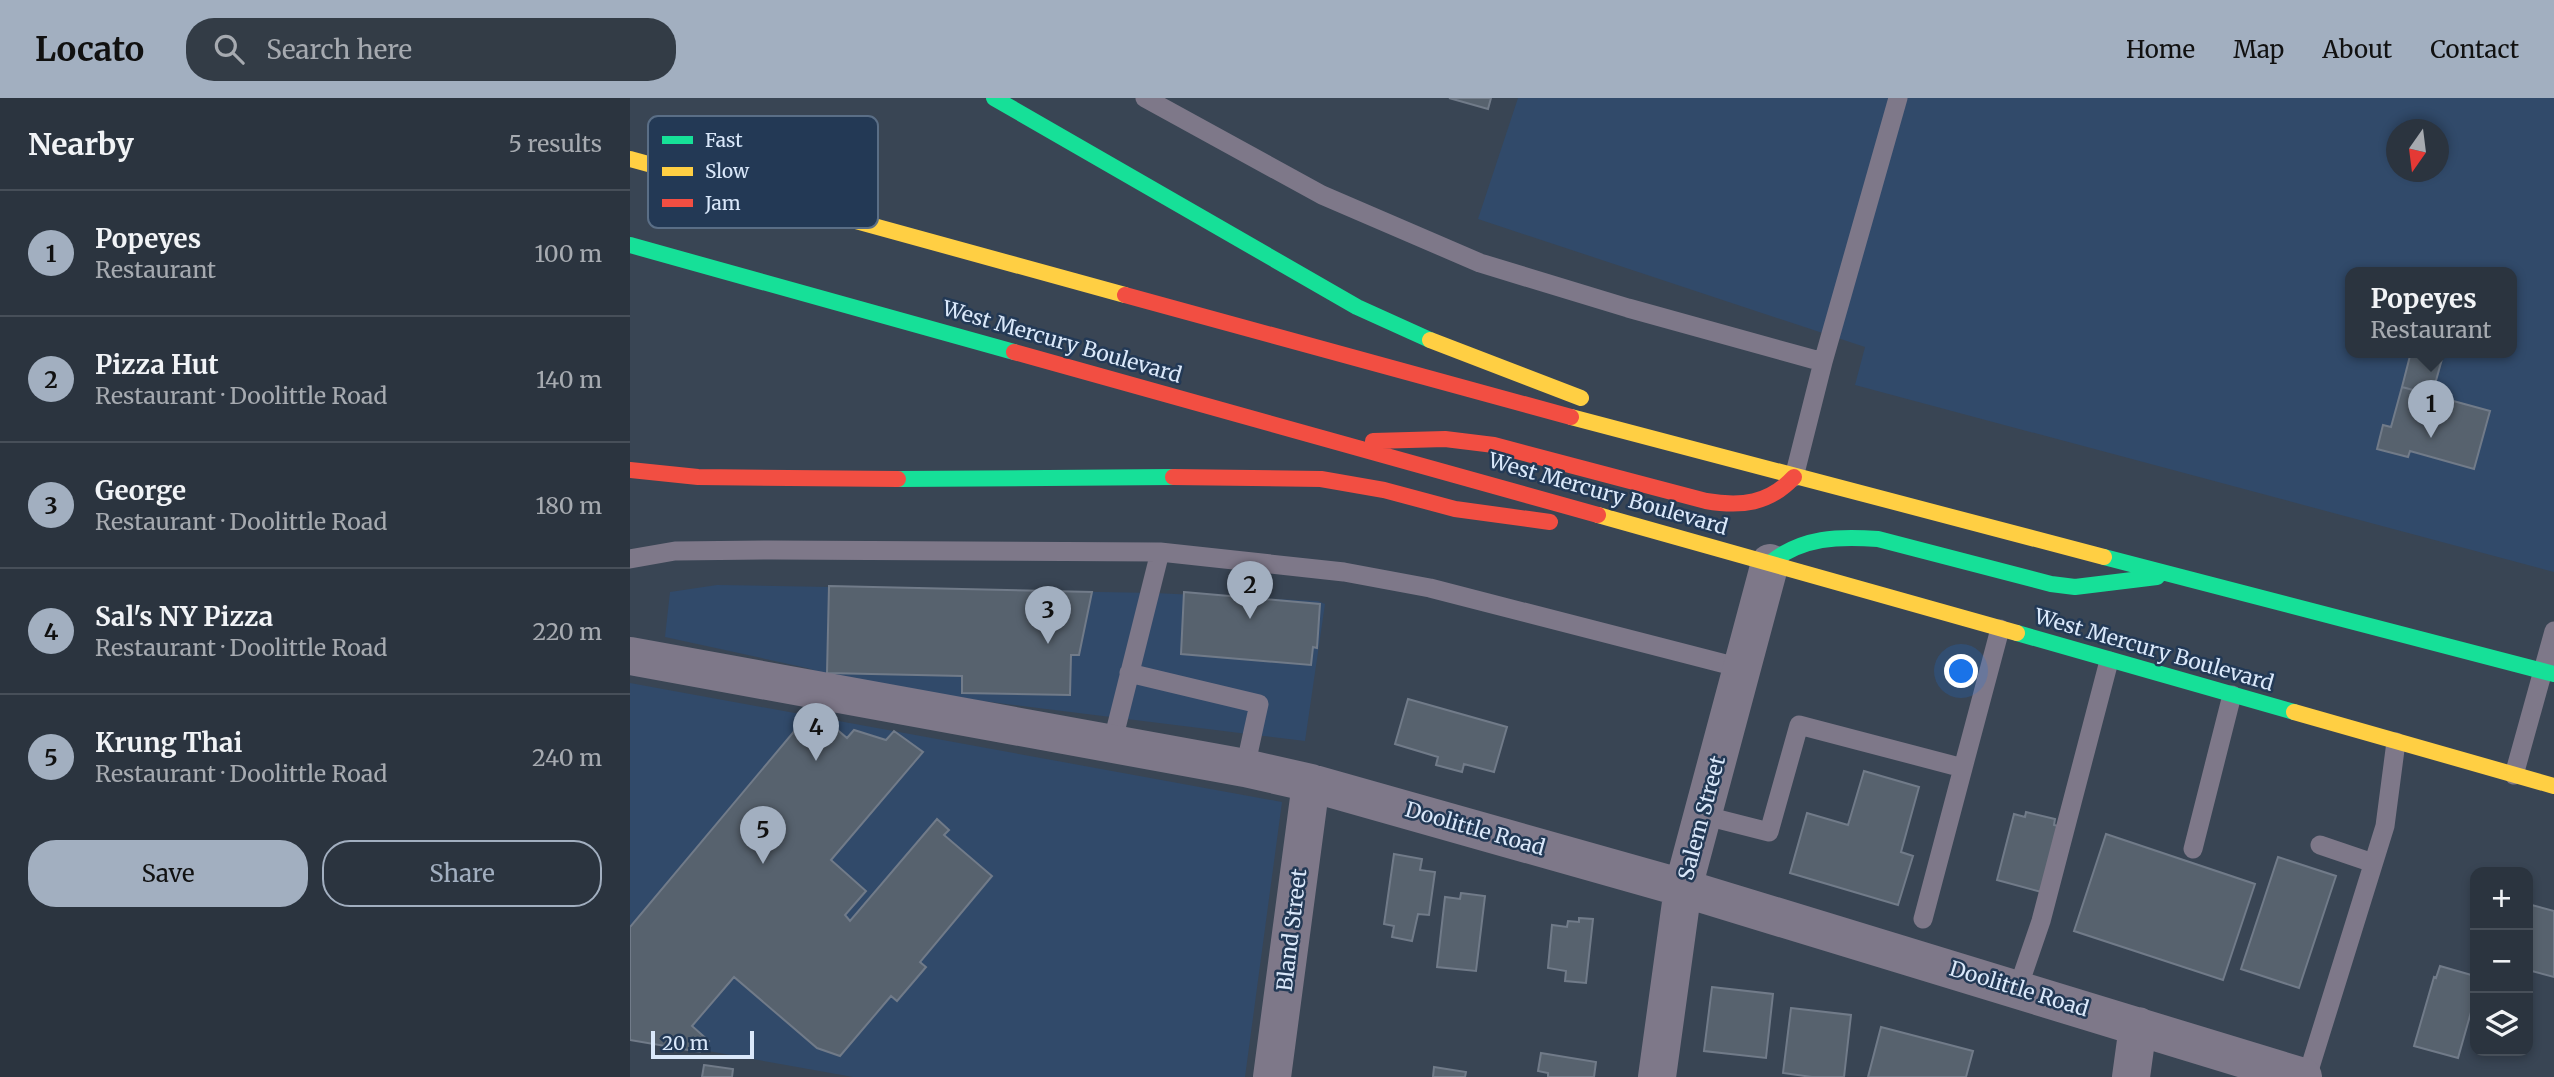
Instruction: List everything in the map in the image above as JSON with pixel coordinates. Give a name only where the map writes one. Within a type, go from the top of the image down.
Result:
[{"type":"main road","points":[[994,98],[1357,307],[1436,343],[1502,366],[1590,402]]},
{"type":"main road","points":[[630,159],[648,164]]},
{"type":"main road","points":[[878,227],[1729,460],[2548,672]]},
{"type":"main road","name":"West Mercury Boulevard","points":[[630,245],[1711,546],[2554,786]]},
{"type":"main road","points":[[1616,413],[1729,460]]},
{"type":"main road","points":[[1336,442],[1445,439],[1470,441],[1706,501],[1732,505],[1745,505],[1769,498],[1794,477]]},
{"type":"main road","points":[[630,470],[698,477],[862,479],[1255,476],[1321,479],[1384,490],[1455,509],[1711,546]]},
{"type":"main road","points":[[1770,563],[1791,548],[1818,540],[1849,537],[1878,539],[2051,584],[2076,587],[2176,574]]},
{"type":"street","name":"Salem Street","points":[[1657,1077],[1683,888],[1770,563]]},
{"type":"street","name":"Doolittle Road","points":[[630,656],[1245,768],[1311,783],[1683,888],[2305,1077]]},
{"type":"street","name":"Bland Street","points":[[1272,1077],[1311,783]]},
{"type":"street","points":[[2131,1077],[2138,1026]]},
{"type":"lane","points":[[1145,98],[1322,195],[1480,263],[1628,309],[1823,362]]},
{"type":"lane","points":[[1794,477],[1823,362],[1898,98]]},
{"type":"lane","points":[[630,559],[675,551],[1160,552],[1344,572],[1405,584],[1490,602],[1741,668]]},
{"type":"lane","points":[[1112,744],[1160,552]]},
{"type":"lane","points":[[1923,919],[2000,629]]},
{"type":"lane","points":[[2514,775],[2548,672],[2554,631]]},
{"type":"lane","points":[[2018,988],[2041,921],[2109,661]]},
{"type":"lane","points":[[1129,673],[1259,704],[1245,768]]},
{"type":"lane","points":[[2193,849],[2232,695]]},
{"type":"lane","points":[[1702,815],[1769,832],[1799,725],[1963,768]]},
{"type":"lane","points":[[2305,1077],[2385,826],[2396,742]]},
{"type":"lane","points":[[2320,845],[2373,863]]},
{"type":"shaded area","points":[[1518,98],[2554,98],[2554,572],[1855,385],[1865,347],[1478,219]]},
{"type":"shaded area","points":[[717,585],[1155,593],[1318,601],[1325,604],[1305,741],[982,701],[838,678],[807,668],[665,637],[670,592]]},
{"type":"shaded area","points":[[630,683],[1282,802],[1245,1077],[853,1077],[630,1037]]},
{"type":"building","points":[[1449,98],[1491,98],[1488,109]]},
{"type":"building","points":[[2409,358],[2442,359],[2432,395],[2402,387]]},
{"type":"building","points":[[2402,387],[2490,411],[2474,469],[2410,451],[2408,457],[2377,449],[2383,425],[2391,427]]},
{"type":"building","points":[[829,586],[1092,592],[1079,655],[1071,655],[1070,695],[962,693],[962,676],[827,673]]},
{"type":"building","points":[[1184,592],[1320,604],[1317,648],[1313,647],[1311,665],[1181,654]]},
{"type":"building","points":[[1408,699],[1507,727],[1494,772],[1464,764],[1462,772],[1436,765],[1438,757],[1395,744]]},
{"type":"building","points":[[807,716],[835,725],[847,738],[854,730],[886,740],[894,731],[923,752],[831,860],[866,891],[845,915],[850,921],[937,819],[949,830],[944,835],[992,876],[920,962],[926,967],[897,1001],[891,996],[840,1056],[817,1048],[734,977],[692,1026],[709,1041],[700,1052],[630,1040],[630,927]]},
{"type":"building","points":[[1864,771],[1919,787],[1901,852],[1913,856],[1898,905],[1790,873],[1807,813],[1848,825]]},
{"type":"building","points":[[2026,812],[2055,819],[2054,825],[2062,827],[2045,893],[1997,880],[2014,814],[2025,817]]},
{"type":"building","points":[[2106,834],[2255,884],[2223,980],[2074,931]]},
{"type":"building","points":[[1394,854],[1422,859],[1420,870],[1435,872],[1429,915],[1418,914],[1412,941],[1392,937],[1394,926],[1384,924]]},
{"type":"building","points":[[2278,857],[2336,876],[2299,988],[2241,969]]},
{"type":"building","points":[[1461,893],[1485,896],[1476,971],[1437,967],[1445,897],[1460,899]]},
{"type":"building","points":[[2533,905],[2554,911],[2554,977],[2533,971]]},
{"type":"building","points":[[1579,918],[1593,919],[1586,983],[1565,981],[1566,971],[1548,968],[1552,925],[1567,927],[1568,921],[1579,922]]},
{"type":"building","points":[[2440,966],[2470,975],[2470,1016],[2458,1058],[2414,1046],[2434,977],[2436,978]]},
{"type":"building","points":[[1712,987],[1773,994],[1766,1058],[1704,1051]]},
{"type":"building","points":[[1791,1008],[1851,1015],[1844,1077],[1783,1073]]},
{"type":"building","points":[[1881,1027],[1973,1051],[1966,1077],[1868,1077]]},
{"type":"building","points":[[1541,1053],[1596,1062],[1594,1077],[1548,1077],[1548,1073],[1538,1071]]},
{"type":"building","points":[[704,1065],[733,1069],[732,1077],[702,1077]]},
{"type":"building","points":[[1434,1067],[1466,1072],[1465,1077],[1433,1077]]},
{"type":"traffic: fast","points":[[994,98],[1357,307],[1430,340]]},
{"type":"traffic: fast","points":[[630,245],[1014,352]]},
{"type":"traffic: fast","points":[[898,479],[1173,477]]},
{"type":"traffic: fast","points":[[1770,563],[1782,554],[1808,543],[1835,538],[1863,538],[1878,539],[2051,584],[2075,587],[2157,577]]},
{"type":"traffic: fast","points":[[2104,557],[2554,674]]},
{"type":"traffic: fast","points":[[2017,633],[2294,712]]},
{"type":"traffic: slow","points":[[630,159],[648,164]]},
{"type":"traffic: slow","points":[[878,227],[1125,295]]},
{"type":"traffic: slow","points":[[1430,340],[1581,398]]},
{"type":"traffic: slow","points":[[1571,417],[2104,557]]},
{"type":"traffic: slow","points":[[1598,515],[2017,633]]},
{"type":"traffic: slow","points":[[2294,712],[2554,786]]},
{"type":"traffic: jam","points":[[1125,295],[1571,417]]},
{"type":"traffic: jam","points":[[1014,352],[1598,515]]},
{"type":"traffic: jam","points":[[1373,441],[1445,439],[1494,445],[1719,503],[1743,503],[1764,498],[1775,493],[1794,477]]},
{"type":"traffic: jam","points":[[630,470],[698,477],[898,479]]},
{"type":"traffic: jam","points":[[1173,477],[1321,479],[1384,490],[1455,509],[1550,522]]},
{"type":"place","name":"Popeyes","points":[[2431,438]]},
{"type":"place","name":"Pizza Hut","points":[[1250,619]]},
{"type":"place","name":"George","points":[[1048,644]]},
{"type":"place","name":"Sal's NY Pizza","points":[[816,761]]},
{"type":"place","name":"Krung Thai","points":[[763,864]]}]
